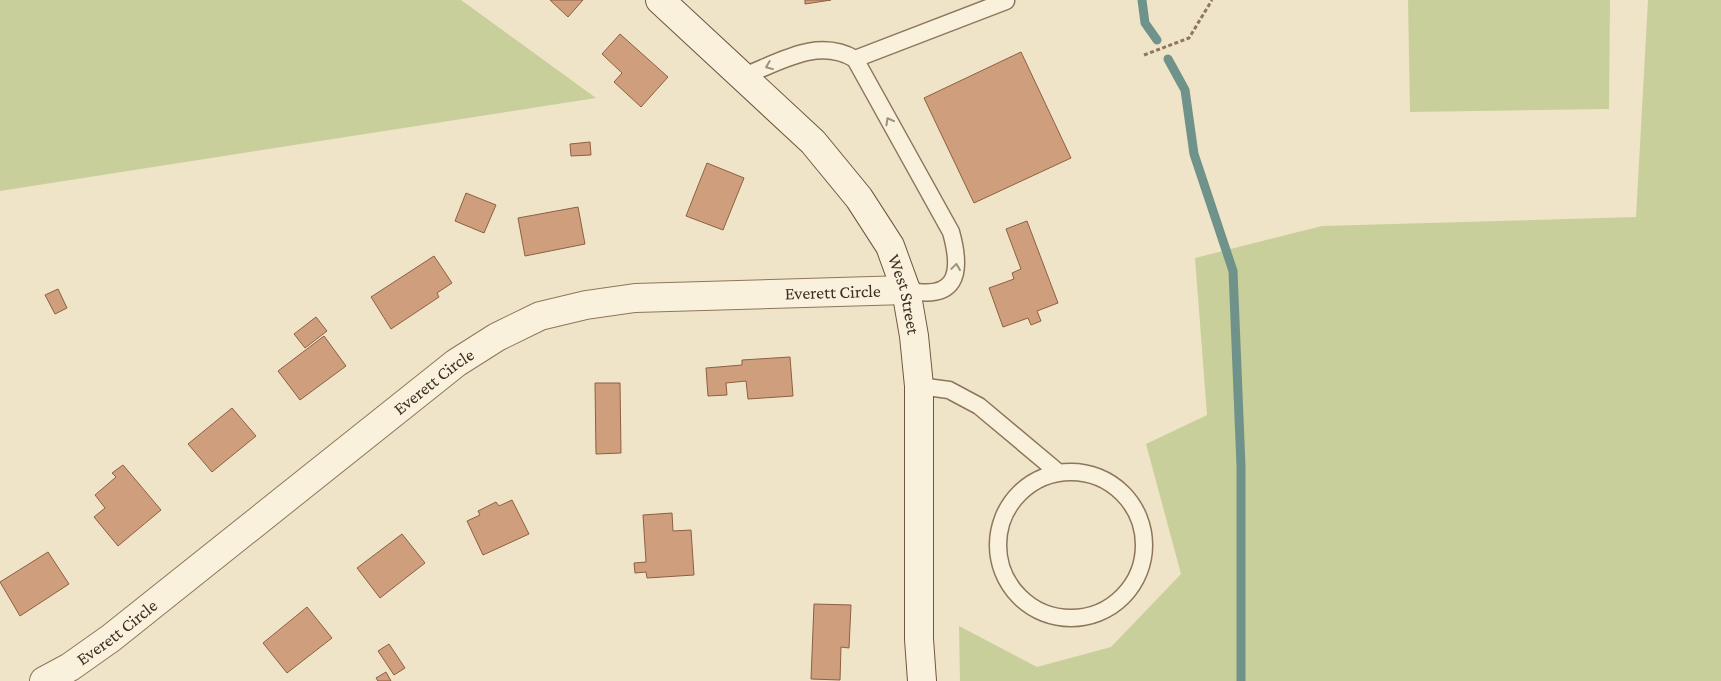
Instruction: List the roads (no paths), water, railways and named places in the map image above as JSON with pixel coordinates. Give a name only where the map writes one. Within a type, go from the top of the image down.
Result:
[{"type":"street","name":"West Street","points":[[660,0],[814,142],[859,198],[890,246],[906,290],[914,336],[919,386],[919,639],[922,681]]},
{"type":"street","name":"Everett Circle","points":[[44,681],[70,667],[111,638],[456,363],[497,337],[540,316],[586,305],[635,298],[906,290]]},
{"type":"lane","points":[[855,59],[1006,1]]},
{"type":"lane","points":[[744,76],[810,50],[827,48],[842,51],[855,59],[951,232],[957,254],[957,269],[952,283],[940,291],[925,294],[906,290]]},
{"type":"lane","points":[[919,386],[949,390],[979,406],[1060,473],[1082,473],[1105,480],[1123,494],[1137,512],[1144,534],[1144,557],[1137,579],[1122,600],[1100,613],[1075,619],[1050,616],[1027,604],[1009,586],[1000,563],[998,537],[1005,513],[1019,494],[1038,480],[1060,473]]},
{"type":"waterway","points":[[1142,0],[1145,23],[1157,40]]},
{"type":"waterway","points":[[1168,59],[1185,90],[1194,154],[1233,271],[1241,466],[1241,681]]}]
